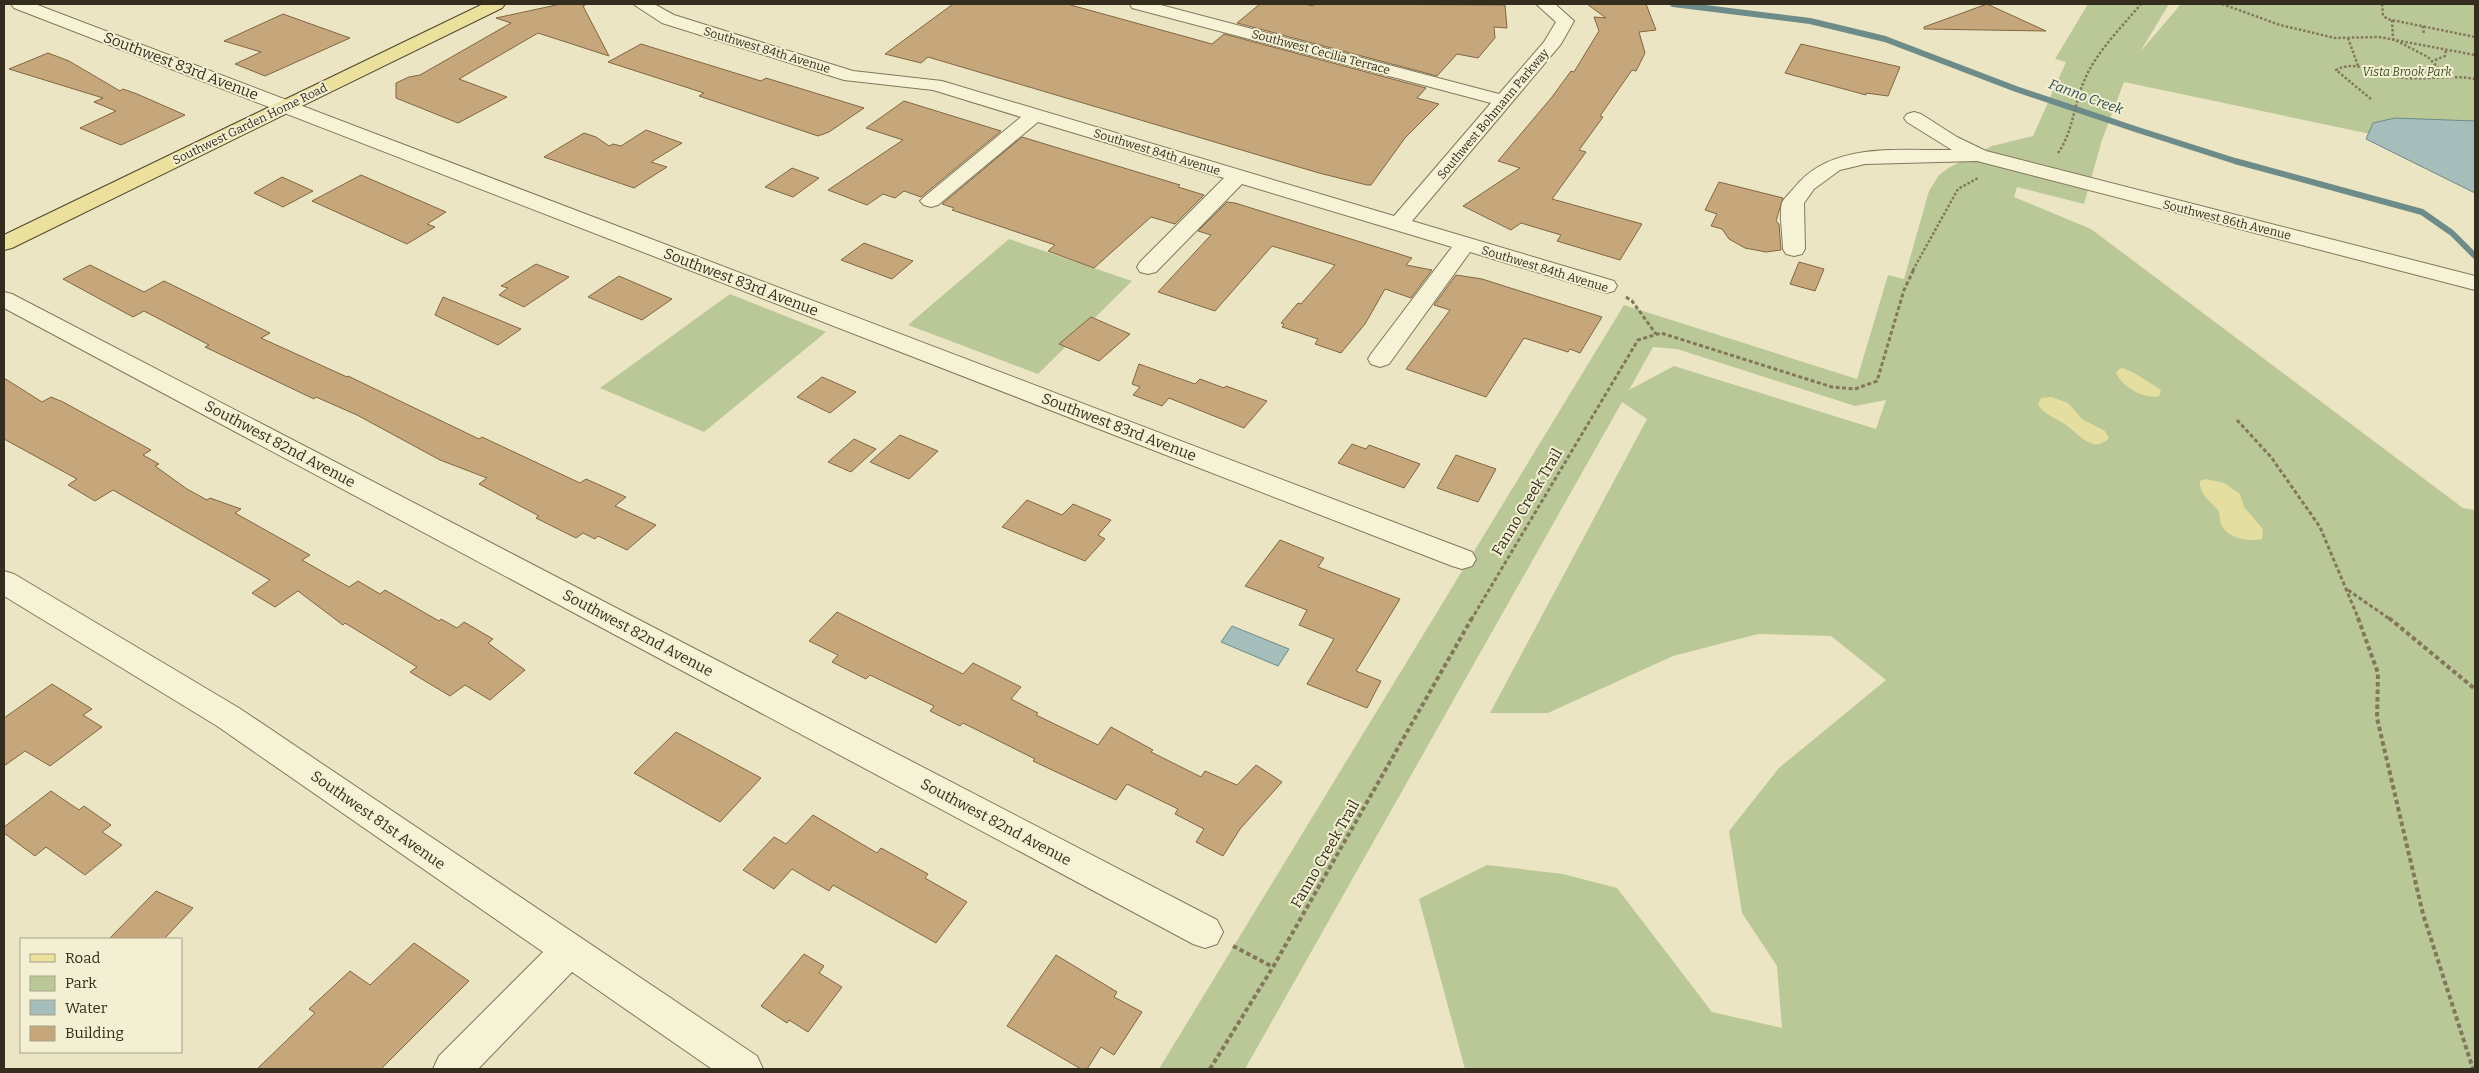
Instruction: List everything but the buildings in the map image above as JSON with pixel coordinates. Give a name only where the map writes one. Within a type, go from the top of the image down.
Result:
[{"type":"main road","name":"Southwest Garden Home Road","points":[[4,243],[496,4]]},
{"type":"street","name":"Southwest 83rd Avenue","points":[[20,4],[1462,559]]},
{"type":"street","name":"Southwest 84th Avenue","points":[[642,4],[668,19],[851,76],[935,85],[1606,286]]},
{"type":"street","name":"Southwest Cecilia Terrace","points":[[1138,4],[1505,101]]},
{"type":"street","name":"Southwest Bohmann Parkway","points":[[1398,224],[1552,44],[1565,21],[1545,4]]},
{"type":"street","points":[[931,200],[1035,115]]},
{"type":"street","points":[[1914,118],[1950,141],[1978,155]]},
{"type":"street","points":[[1794,249],[1793,203],[1807,185],[1833,166],[1845,161],[1865,158],[1978,155]]},
{"type":"street","name":"Southwest 86th Avenue","points":[[1978,155],[2475,283]]},
{"type":"street","points":[[1148,268],[1238,176]]},
{"type":"street","points":[[1380,359],[1466,244]]},
{"type":"street","name":"Southwest 82nd Avenue","points":[[4,299],[1206,932]]},
{"type":"street","name":"Southwest 81st Avenue","points":[[4,582],[228,717],[569,952],[744,1069]]},
{"type":"street","points":[[452,1069],[569,952]]},
{"type":"path","points":[[2056,155],[2061,150],[2084,81],[2098,58],[2141,4]]},
{"type":"path","points":[[2222,4],[2280,25],[2335,38],[2394,39],[2475,55]]},
{"type":"path","points":[[2382,4],[2383,15],[2392,20],[2475,37]]},
{"type":"path","points":[[2392,20],[2394,39],[2400,44],[2435,60],[2445,75]]},
{"type":"path","points":[[2423,26],[2424,35]]},
{"type":"path","points":[[2348,38],[2358,66]]},
{"type":"path","points":[[2435,60],[2444,56],[2446,50]]},
{"type":"path","points":[[2371,99],[2336,70],[2339,67],[2358,66],[2381,74],[2406,79],[2445,75],[2475,79]]},
{"type":"path","points":[[1656,334],[1682,338],[1832,387],[1849,390],[1865,389],[1877,381],[1904,290],[1953,196]]},
{"type":"path","name":"Southwest 84th Avenue","points":[[1606,286],[1632,301],[1656,334]]},
{"type":"path","name":"Fanno Creek Trail","points":[[1210,1069],[1273,967],[1498,573],[1638,340],[1656,334]]},
{"type":"path","points":[[2237,420],[2271,457],[2320,527],[2348,590],[2378,673],[2377,718],[2424,914],[2473,1069]]},
{"type":"path","points":[[2348,590],[2403,628],[2475,689]]},
{"type":"path","points":[[1206,932],[1273,967]]},
{"type":"green space","name":"Vista Brook Park","points":[[2088,4],[2169,4],[2140,52],[2181,4],[2475,4],[2475,156],[2124,82],[2102,140],[2084,204],[2017,187],[2014,197],[2091,229],[2463,508],[2475,510],[2475,1069],[1465,1069],[1419,899],[1487,865],[1563,874],[1617,888],[1712,1012],[1782,1028],[1777,966],[1742,913],[1729,831],[1779,768],[1886,680],[1831,636],[1758,634],[1673,656],[1548,713],[1490,713],[1647,419],[1622,402],[1245,1069],[1159,1069],[1624,305],[1857,379],[1888,275],[1904,279],[1929,191],[1939,175],[1950,167],[1992,146],[2033,136],[2066,62],[2055,59]],"holes":[[[1653,347],[1677,349],[1855,406],[1886,400],[1876,429],[1674,366],[1629,390]]]},
{"type":"green space","points":[[1009,239],[1132,281],[1038,374],[908,325]]},
{"type":"green space","points":[[730,294],[826,332],[704,432],[600,388]]},
{"type":"sand","points":[[2121,368],[2161,390],[2159,396],[2153,397],[2140,394],[2128,387],[2118,377],[2116,372]]},
{"type":"sand","points":[[2051,397],[2068,403],[2082,419],[2105,431],[2109,438],[2103,443],[2097,444],[2086,441],[2066,425],[2047,414],[2038,405],[2041,398]]},
{"type":"sand","points":[[2205,479],[2224,483],[2240,494],[2244,507],[2263,529],[2262,539],[2245,540],[2233,536],[2224,529],[2218,511],[2201,490],[2200,481]]},
{"type":"water","points":[[2395,118],[2475,121],[2475,193],[2366,139],[2373,123]]},
{"type":"water","points":[[1232,626],[1289,649],[1278,666],[1221,642]]},
{"type":"waterway","name":"Fanno Creek","points":[[1673,4],[1810,21],[1885,39],[2016,89],[2135,129],[2235,161],[2422,212],[2452,233],[2475,256]]}]
